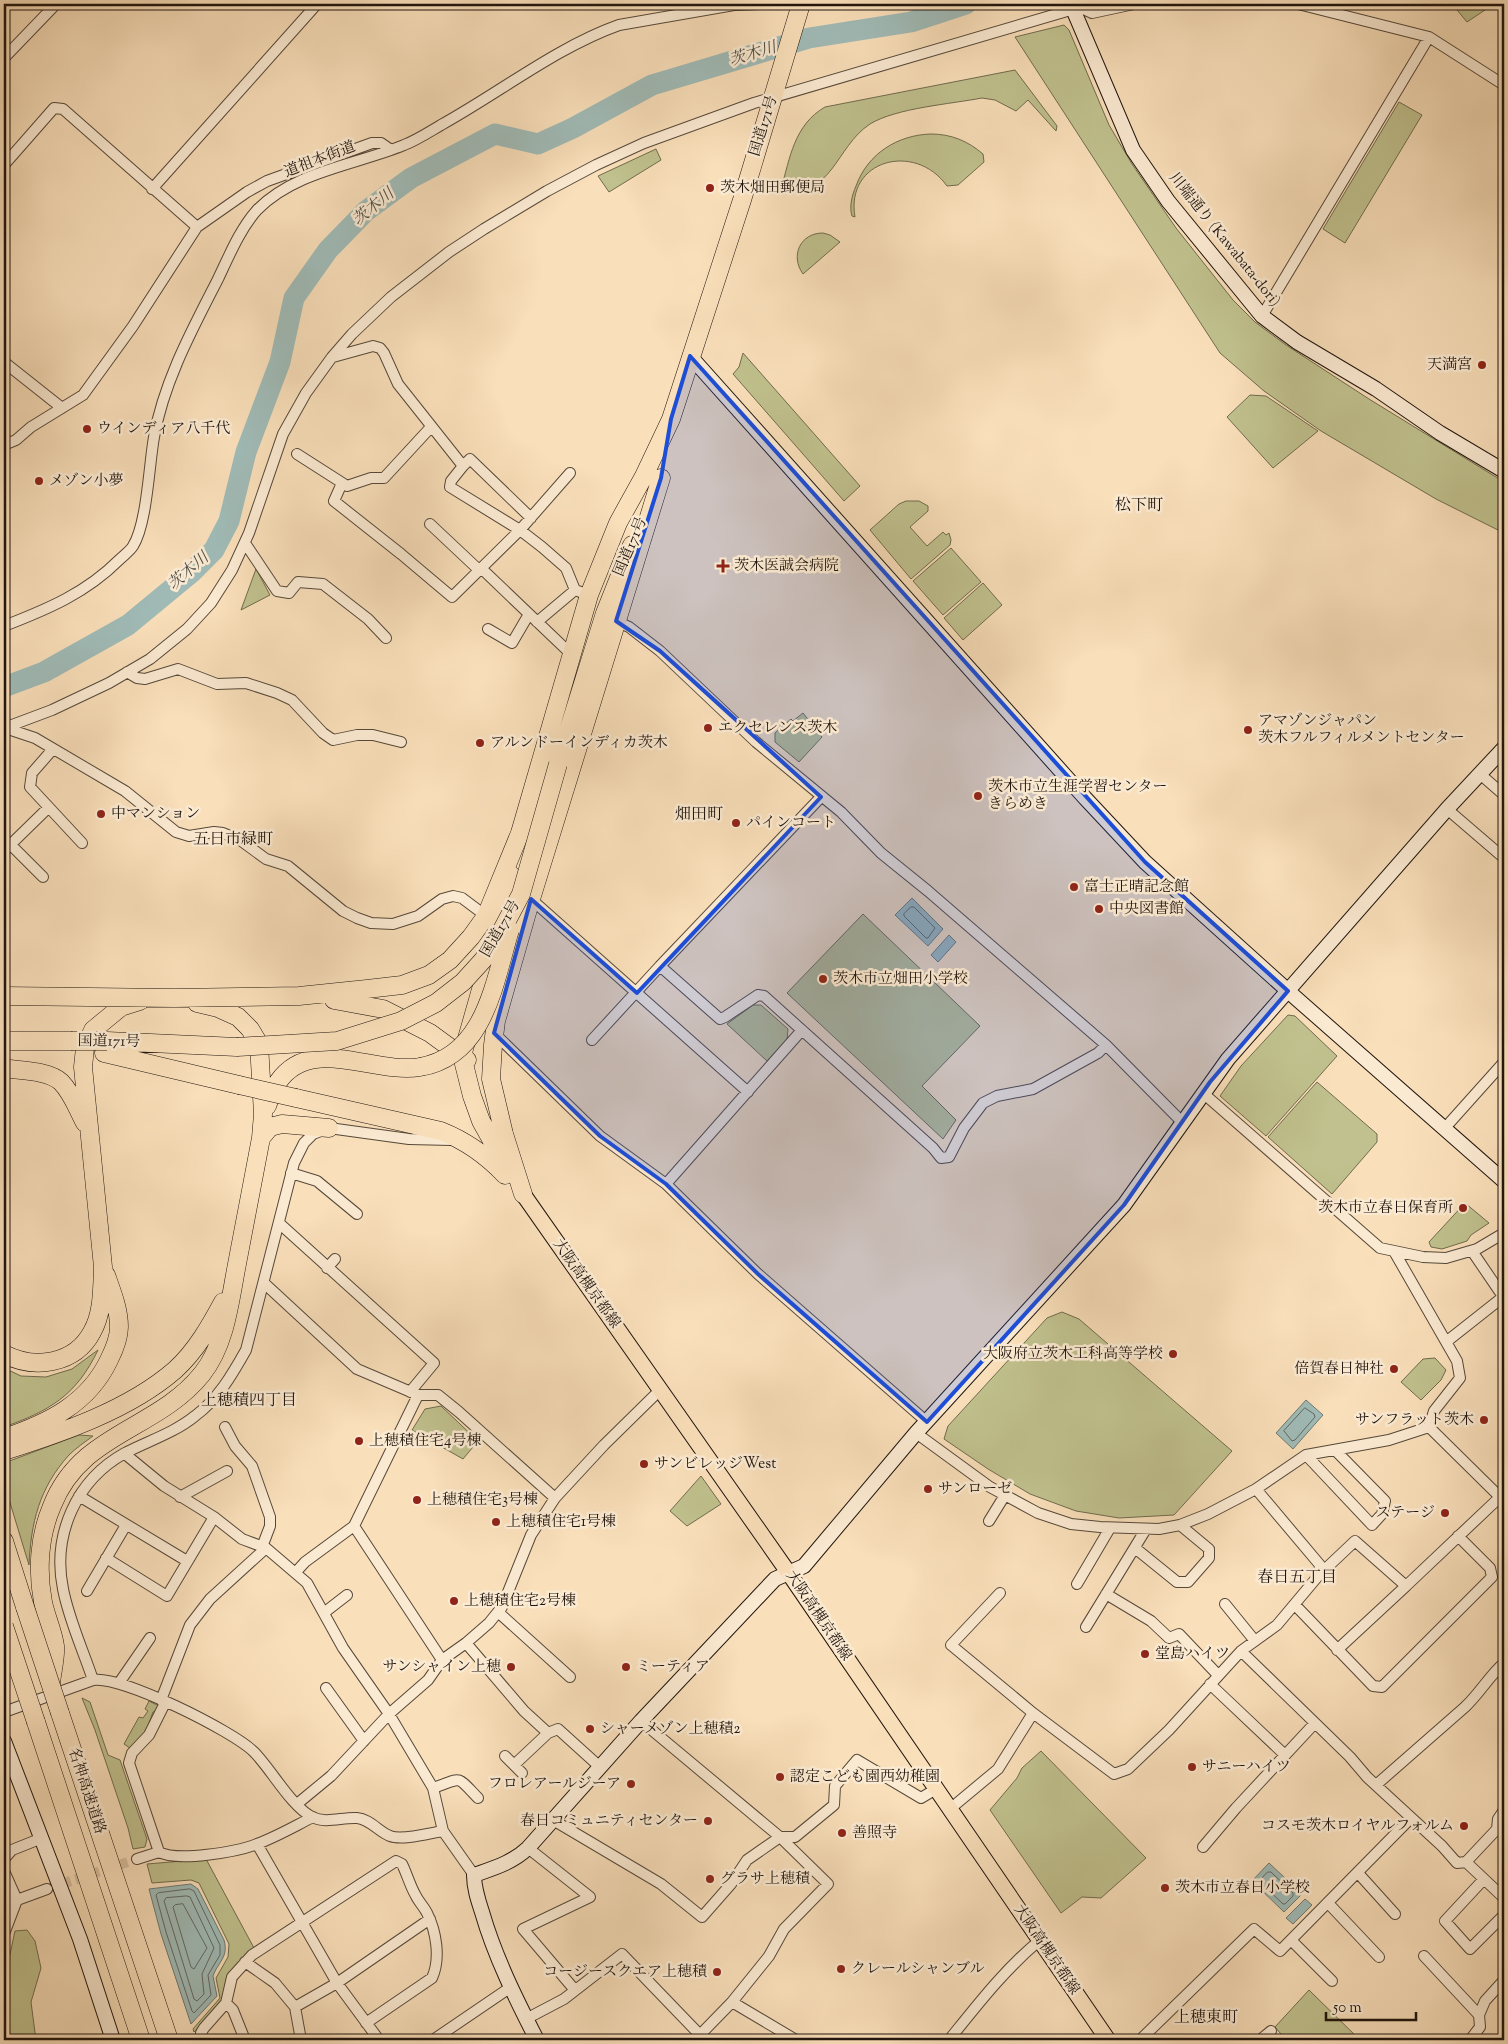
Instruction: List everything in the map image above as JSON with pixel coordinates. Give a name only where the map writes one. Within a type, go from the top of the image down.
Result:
[{"type":"highway","name":"国道171号","points":[[4,1041],[105,1047],[237,1047],[337,1041],[401,1021],[436,1003],[463,982],[483,960],[526,896],[558,764],[614,588],[661,478],[671,419],[742,200],[801,6]]},
{"type":"highway","name":"国道171号","points":[[4,996],[174,998],[299,996],[402,985],[429,975],[450,960],[471,938],[486,916],[520,833],[572,655],[582,593],[644,476],[671,419]]},
{"type":"highway","points":[[263,1114],[278,1082],[293,1067],[314,1058],[336,1058],[386,1067],[420,1067],[435,1065],[452,1055],[471,1038],[479,1024],[526,896],[636,564],[661,478]]},
{"type":"highway","points":[[520,833],[505,905],[462,1056],[472,1096],[481,1121],[523,1194]]},
{"type":"highway","points":[[523,1194],[504,1134],[491,1079],[494,1033],[526,896]]},
{"type":"highway","points":[[299,996],[360,1003],[384,1009],[430,1033],[491,1079]]},
{"type":"highway","points":[[4,1354],[23,1362],[41,1364],[59,1360],[73,1353],[84,1344],[93,1331],[98,1315],[103,1267],[83,1067],[85,1048],[93,1030],[121,1007],[152,998]]},
{"type":"highway","points":[[51,1684],[55,1647],[43,1602],[39,1576],[40,1551],[52,1506],[73,1468],[89,1453],[168,1406],[202,1374],[213,1357],[221,1338],[261,1138],[263,1114],[259,1044],[250,1029],[238,1017],[224,1011],[174,998]]},
{"type":"highway","points":[[105,1047],[240,1085],[440,1131],[467,1144],[491,1160],[523,1194]]},
{"type":"highway","points":[[4,1068],[49,1075],[60,1081],[68,1091],[89,1130]]},
{"type":"highway","points":[[261,1138],[270,1127],[282,1124],[329,1128]]},
{"type":"highway","points":[[4,1438],[29,1430],[69,1409],[98,1380],[115,1347],[119,1329],[118,1311],[103,1267]]},
{"type":"highway","points":[[4,1451],[47,1437],[101,1414],[132,1400],[157,1384],[176,1369],[194,1349],[232,1286]]},
{"type":"highway","name":"名神高速道路","points":[[4,1541],[169,2040]]},
{"type":"highway","name":"名神高速道路","points":[[4,1626],[141,2040]]},
{"type":"highway","points":[[4,1644],[34,1718]]},
{"type":"main road","name":"大阪高槻京都線","points":[[523,1194],[788,1572],[1108,2040]]},
{"type":"street","points":[[4,58],[56,4]]},
{"type":"street","points":[[152,189],[317,4]]},
{"type":"street","name":"道祖本街道","points":[[4,626],[67,600],[105,574],[133,546],[142,521],[154,436],[164,393],[183,349],[239,238],[257,211],[282,191],[304,179],[407,144],[470,109],[562,51],[604,30],[619,25],[734,5],[760,4]]},
{"type":"street","points":[[4,728],[52,710],[127,672],[150,659],[187,628],[210,603],[232,570],[283,434],[306,393],[332,357],[352,334],[391,297],[484,229],[547,191],[596,165],[644,143],[773,97],[1091,4]]},
{"type":"street","points":[[1076,8],[1092,13],[1134,4]]},
{"type":"street","points":[[1298,4],[1430,38],[1504,85]]},
{"type":"street","name":"川端通り (Kawabata-dori)","points":[[1076,8],[1133,150],[1168,201],[1262,316],[1297,342],[1376,389],[1440,433],[1504,470]]},
{"type":"street","points":[[1262,316],[1430,38]]},
{"type":"street","points":[[4,165],[54,108],[63,109],[197,227]]},
{"type":"street","points":[[4,445],[16,440],[30,427],[83,395],[133,326],[197,227],[247,192],[288,173],[372,143],[381,143],[391,150]]},
{"type":"street","points":[[332,357],[373,346],[380,348],[398,384],[463,466]]},
{"type":"street","points":[[690,356],[1073,785],[1145,862],[1504,1181]]},
{"type":"street","points":[[4,362],[62,408]]},
{"type":"street","points":[[297,454],[348,486],[372,478],[384,478],[431,428]]},
{"type":"street","points":[[531,518],[470,459],[451,481],[450,488],[520,530],[566,568],[582,593],[537,622]]},
{"type":"street","points":[[342,483],[334,501],[452,597],[520,530],[570,473]]},
{"type":"street","points":[[430,524],[572,655]]},
{"type":"street","points":[[244,542],[277,591],[290,593],[298,582],[323,584],[368,619],[386,638]]},
{"type":"street","points":[[4,620],[39,612]]},
{"type":"street","points":[[488,629],[512,643],[529,614]]},
{"type":"street","points":[[616,621],[630,627],[660,651],[756,742],[820,797],[841,812],[881,853],[928,891],[1106,1045],[1183,1123]]},
{"type":"street","points":[[127,672],[136,678],[145,679],[178,669],[217,684],[246,683],[292,700],[323,733],[333,740],[357,734],[373,735],[401,742]]},
{"type":"street","points":[[4,728],[35,738],[125,791],[176,832],[189,836],[214,832],[223,833],[240,840],[266,859],[288,866],[343,911],[357,918],[371,923],[393,924],[418,916],[442,899],[453,896],[462,898],[486,916]]},
{"type":"street","points":[[474,1875],[506,1864],[517,1858],[528,1848],[641,1721],[775,1579],[804,1566],[916,1434],[1124,1205],[1228,1059],[1447,809],[1504,748]]},
{"type":"street","points":[[53,749],[32,773],[30,787],[82,843]]},
{"type":"street","points":[[1480,774],[1504,795]]},
{"type":"street","points":[[592,1040],[820,797]]},
{"type":"street","points":[[43,877],[7,848],[48,808]]},
{"type":"street","points":[[1447,809],[1504,858]]},
{"type":"street","points":[[526,896],[748,1092]]},
{"type":"street","points":[[660,966],[720,1019],[758,996],[764,996],[933,1148],[941,1158],[949,1157],[964,1128],[983,1103],[998,1096],[1033,1089],[1098,1053],[1106,1045]]},
{"type":"street","points":[[666,1184],[802,1030]]},
{"type":"street","points":[[494,1033],[600,1136],[666,1184],[758,1274],[927,1422]]},
{"type":"street","points":[[1444,1129],[1504,1062]]},
{"type":"street","points":[[1203,1093],[1380,1248],[1395,1253],[1446,1258],[1472,1251],[1504,1233]]},
{"type":"street","points":[[93,1680],[63,1588],[60,1557],[66,1526],[79,1496],[92,1477],[124,1454],[170,1432],[195,1417],[216,1398],[232,1375],[246,1350],[291,1173],[304,1143],[313,1134],[329,1128],[409,1139],[452,1140],[467,1144]]},
{"type":"street","points":[[291,1173],[317,1181],[357,1214]]},
{"type":"street","points":[[279,1223],[434,1363],[414,1394],[354,1526],[305,1562],[296,1572]]},
{"type":"street","points":[[1446,1342],[1504,1297],[1472,1251]]},
{"type":"street","points":[[1395,1253],[1457,1361],[1460,1378],[1434,1411],[1429,1428]]},
{"type":"street","points":[[327,1268],[335,1259]]},
{"type":"street","points":[[264,1282],[357,1369],[414,1394],[438,1395],[555,1498]]},
{"type":"street","points":[[297,1804],[331,1776],[389,1714],[428,1680],[442,1660],[489,1623],[502,1606],[531,1535],[555,1498],[604,1444],[660,1390]]},
{"type":"street","points":[[225,1426],[234,1446],[252,1466],[270,1517],[270,1526],[264,1547],[220,1589],[190,1625],[149,1736],[132,1753],[129,1763],[159,1852],[166,1856],[202,1855],[257,1844],[313,1817]]},
{"type":"street","points":[[916,1434],[990,1486],[1038,1513],[1070,1524],[1110,1528],[1159,1529],[1180,1525],[1208,1514],[1256,1489],[1306,1455],[1389,1440],[1429,1428]]},
{"type":"street","points":[[1337,1650],[1458,1536],[1502,1499],[1429,1428]]},
{"type":"street","points":[[1306,1455],[1372,1526],[1382,1514],[1385,1501],[1335,1450]]},
{"type":"street","points":[[124,1454],[180,1497],[214,1517],[242,1539],[264,1547],[296,1572],[310,1587],[352,1661],[389,1714],[433,1788],[443,1831],[474,1875],[474,1885],[487,1929],[511,1987],[537,2040]]},
{"type":"street","points":[[180,1497],[226,1471]]},
{"type":"street","points":[[1256,1489],[1320,1565],[1318,1575]]},
{"type":"street","points":[[989,1521],[1004,1495]]},
{"type":"street","points":[[79,1496],[186,1561]]},
{"type":"street","points":[[106,1558],[167,1596],[186,1561],[214,1517]]},
{"type":"street","points":[[87,1591],[126,1525]]},
{"type":"street","points":[[1135,1548],[1177,1582],[1188,1582],[1209,1558],[1209,1549],[1180,1525]]},
{"type":"street","points":[[354,1526],[442,1660]]},
{"type":"street","points":[[1077,1584],[1110,1528]]},
{"type":"street","points":[[1086,1627],[1146,1529]]},
{"type":"street","points":[[1295,1604],[1373,1686],[1382,1687],[1492,1577],[1490,1568],[1458,1536]]},
{"type":"street","points":[[1000,1593],[951,1645],[1033,1713],[1114,1774],[1128,1769],[1169,1730],[1241,1651],[1277,1626],[1318,1575],[1355,1541],[1406,1586]]},
{"type":"street","points":[[1106,1594],[1151,1622],[1169,1638],[1179,1634],[1218,1675]]},
{"type":"street","points":[[325,1612],[347,1595]]},
{"type":"street","points":[[1225,1604],[1255,1641]]},
{"type":"street","points":[[498,1612],[570,1677]]},
{"type":"street","points":[[119,1683],[150,1638]]},
{"type":"street","points":[[466,1643],[524,1711],[548,1733]]},
{"type":"street","points":[[1241,1651],[1376,1785],[1442,1846],[1457,1863],[1466,1862],[1497,1829],[1498,1819],[1504,1810]]},
{"type":"street","points":[[1376,1785],[1465,1707],[1477,1695],[1490,1676],[1504,1663]]},
{"type":"street","points":[[4,1712],[101,1678],[119,1683],[163,1701],[242,1740],[297,1804],[313,1817],[322,1820],[358,1818],[393,1837],[443,1831]]},
{"type":"street","points":[[1210,1684],[1284,1755]]},
{"type":"street","points":[[326,1688],[364,1741]]},
{"type":"street","points":[[950,1809],[998,1769],[1033,1713]]},
{"type":"street","points":[[526,2019],[564,1998],[622,1954],[697,2037],[732,2002],[769,1956],[784,1929],[828,1884],[780,1837],[641,1721]]},
{"type":"street","points":[[1203,1847],[1284,1755],[1315,1723]]},
{"type":"street","points":[[514,1765],[548,1733],[558,1729],[600,1767]]},
{"type":"street","points":[[4,1741],[80,1939],[113,2040]]},
{"type":"street","points":[[505,1756],[522,1773]]},
{"type":"street","points":[[553,1820],[661,1884],[702,1917],[731,1884],[739,1869],[747,1860],[780,1837],[795,1837],[834,1805],[835,1786],[857,1760],[921,1798],[936,1789]]},
{"type":"street","points":[[433,1788],[454,1779],[461,1780],[478,1798]]},
{"type":"street","points":[[1140,2040],[1254,1929],[1280,1951],[1411,1818]]},
{"type":"street","points":[[4,1934],[17,1900],[4,1871],[4,1859],[12,1850],[42,1838]]},
{"type":"street","points":[[257,1844],[337,1983],[379,2040]]},
{"type":"street","points":[[528,1848],[590,1897],[523,1929],[574,1989]]},
{"type":"street","points":[[137,1859],[159,1852]]},
{"type":"street","points":[[202,2040],[201,2033],[204,2028],[226,2003],[232,1977],[252,1955],[396,1861],[402,1864],[416,1897],[430,1919],[436,1939],[434,1972],[432,1978],[366,2023]]},
{"type":"street","points":[[1466,1862],[1504,1898]]},
{"type":"street","points":[[1358,1873],[1395,1914]]},
{"type":"street","points":[[1484,1879],[1445,1921],[1470,1949],[1504,1915]]},
{"type":"street","points":[[4,1900],[17,1900],[47,1889]]},
{"type":"street","points":[[1328,1903],[1379,1957]]},
{"type":"street","points":[[296,2007],[337,1983],[430,1919]]},
{"type":"street","points":[[949,2040],[996,1981],[1016,1960],[1040,1940]]},
{"type":"street","points":[[1291,1940],[1332,1981]]},
{"type":"street","points":[[1424,1956],[1479,2015]]},
{"type":"street","points":[[245,1962],[274,1983],[296,2007],[301,2040]]},
{"type":"street","points":[[1470,2040],[1480,2027],[1479,2015],[1484,2001],[1504,1980]]},
{"type":"street","points":[[433,2040],[511,1987]]},
{"type":"street","points":[[732,2002],[796,2040]]},
{"type":"street","points":[[226,2003],[233,2010],[243,2035]]},
{"type":"street","points":[[1260,2040],[1271,2031]]},
{"type":"highlighted area","points":[[690,356],[1145,862],[1288,991],[1210,1082],[1124,1205],[927,1422],[758,1274],[666,1184],[600,1136],[494,1033],[531,899],[637,993],[821,797],[660,651],[616,621],[661,478],[671,419]]},
{"type":"green space","points":[[1389,4],[1432,4],[1407,9]]},
{"type":"green space","points":[[1452,4],[1486,4],[1485,10],[1467,22]]},
{"type":"green space","points":[[1064,25],[1069,30],[1109,125],[1132,164],[1176,228],[1233,300],[1255,322],[1286,345],[1369,399],[1504,482],[1504,533],[1436,499],[1321,431],[1264,391],[1220,353],[1015,37]]},
{"type":"green space","points":[[1015,70],[1057,126],[1056,131],[1028,100],[1016,111],[995,100],[982,98],[909,110],[870,124],[858,134],[823,179],[812,186],[798,190],[781,189],[791,154],[800,133],[806,123],[825,107]]},
{"type":"green space","points":[[1399,102],[1422,115],[1345,243],[1323,229]]},
{"type":"green space","points":[[919,135],[945,135],[971,145],[983,154],[984,162],[958,185],[947,186],[933,172],[918,164],[901,161],[885,163],[871,170],[861,182],[855,197],[855,217],[852,216],[852,197],[861,174],[876,155],[896,142]]},
{"type":"green space","points":[[656,149],[661,160],[609,192],[598,176]]},
{"type":"green space","points":[[823,233],[830,235],[840,242],[803,274],[797,260],[799,247],[808,237]]},
{"type":"green space","points":[[743,353],[860,486],[844,501],[733,374],[739,367]]},
{"type":"green space","points":[[1250,395],[1266,396],[1318,431],[1273,468],[1227,417]]},
{"type":"green space","points":[[906,501],[919,501],[928,506],[928,511],[910,527],[927,546],[943,532],[946,535],[949,533],[951,540],[950,545],[911,579],[870,530],[899,504]]},
{"type":"green space","points":[[951,548],[981,582],[943,615],[913,581]]},
{"type":"green space","points":[[256,569],[270,595],[241,610]]},
{"type":"green space","points":[[983,583],[1002,605],[963,640],[944,618]]},
{"type":"green space","points":[[803,713],[822,737],[799,762],[775,742],[775,733],[791,719],[793,721]]},
{"type":"green space","points":[[863,914],[980,1026],[922,1086],[956,1120],[943,1139],[787,993]]},
{"type":"green space","points":[[753,1005],[761,1005],[788,1029],[787,1040],[767,1061],[727,1024]]},
{"type":"green space","points":[[1288,1015],[1295,1016],[1337,1056],[1266,1136],[1220,1096],[1241,1066]]},
{"type":"green space","points":[[1317,1082],[1377,1134],[1377,1142],[1332,1194],[1268,1137]]},
{"type":"green space","points":[[1465,1203],[1489,1223],[1471,1235],[1467,1241],[1442,1249],[1431,1247],[1429,1242]]},
{"type":"green space","points":[[1062,1312],[1079,1319],[1232,1451],[1174,1515],[1119,1518],[1076,1511],[1030,1494],[988,1469],[944,1439],[948,1426],[1047,1318]]},
{"type":"green space","points":[[98,1350],[80,1379],[60,1400],[35,1415],[4,1427],[4,1368],[21,1376],[46,1377],[72,1369]]},
{"type":"green space","points":[[1435,1358],[1446,1370],[1441,1380],[1421,1400],[1401,1382],[1423,1359]]},
{"type":"green space","points":[[441,1406],[478,1441],[463,1459],[412,1430],[425,1409]]},
{"type":"green space","points":[[79,1435],[93,1436],[69,1455],[50,1480],[38,1507],[32,1535],[29,1565],[4,1483],[4,1463]]},
{"type":"green space","points":[[701,1476],[721,1504],[687,1526],[670,1511]]},
{"type":"green space","points":[[82,1698],[90,1702],[108,1755],[120,1760],[147,1839],[145,1847],[133,1849],[128,1828],[95,1730]]},
{"type":"green space","points":[[149,1701],[159,1706],[153,1712],[145,1734],[130,1748],[124,1744],[139,1717],[143,1718],[148,1711],[145,1709]]},
{"type":"green space","points":[[1041,1751],[1146,1858],[1101,1898],[1082,1897],[1061,1913],[990,1810],[1017,1778],[1022,1768]]},
{"type":"green space","points":[[206,1859],[254,1948],[223,2001],[194,2032],[193,2029],[220,1998],[216,1978],[228,1957],[229,1944],[199,1883],[191,1880],[152,1883],[147,1864]]},
{"type":"green space","points":[[27,1930],[35,1941],[41,1968],[31,2002],[36,2040],[4,2040],[4,1982],[15,1931]]},
{"type":"green space","points":[[1309,1990],[1360,2040],[1286,2040],[1275,2027]]},
{"type":"water","points":[[912,898],[943,929],[928,946],[895,915]]},
{"type":"water","points":[[949,935],[956,942],[938,962],[931,955]]},
{"type":"water","points":[[1306,1400],[1323,1415],[1293,1449],[1276,1433]]},
{"type":"water","points":[[1269,1863],[1302,1894],[1284,1912],[1252,1881]]},
{"type":"water","points":[[191,1884],[198,1889],[224,1940],[225,1951],[213,1976],[217,1996],[191,2024],[161,1934],[149,1889]]},
{"type":"water","points":[[1305,1899],[1312,1905],[1293,1924],[1286,1918]]},
{"type":"waterway","name":"茨木川","points":[[4,687],[44,672],[128,625],[191,573],[214,550],[229,521],[246,452],[280,362],[294,298],[328,250],[366,211],[411,178],[495,134],[538,144],[573,128],[652,85],[809,38],[911,22],[966,4]]},
{"type":"tunnel","points":[[47,1889],[137,1859]]},
{"type":"place","name":"茨木畑田郵便局","points":[[710,188]]},
{"type":"place","name":"天満宮","points":[[1482,365]]},
{"type":"place","name":"ウインディア八千代","points":[[87,429]]},
{"type":"place","name":"メゾン小夢","points":[[39,481]]},
{"type":"place","name":"茨木医誠会病院","points":[[723,566]]},
{"type":"place","name":"エクセレンス茨木","points":[[708,728]]},
{"type":"place","name":"アマゾンジャパン 茨木フルフィルメントセンター","points":[[1248,730]]},
{"type":"place","name":"アルンドーインディカ茨木","points":[[480,743]]},
{"type":"place","name":"茨木市立生涯学習センター きらめき","points":[[978,796]]},
{"type":"place","name":"中マンション","points":[[101,814]]},
{"type":"place","name":"パインコート","points":[[736,823]]},
{"type":"place","name":"富士正晴記念館","points":[[1074,887]]},
{"type":"place","name":"中央図書館","points":[[1099,909]]},
{"type":"place","name":"茨木市立畑田小学校","points":[[823,979]]},
{"type":"place","name":"茨木市立春日保育所","points":[[1463,1208]]},
{"type":"place","name":"大阪府立茨木工科高等学校","points":[[1173,1354]]},
{"type":"place","name":"倍賀春日神社","points":[[1394,1369]]},
{"type":"place","name":"サンフラット茨木","points":[[1484,1420]]},
{"type":"place","name":"上穂積住宅4号棟","points":[[359,1441]]},
{"type":"place","name":"サンビレッジWest","points":[[644,1464]]},
{"type":"place","name":"サンローゼ","points":[[928,1489]]},
{"type":"place","name":"上穂積住宅3号棟","points":[[417,1500]]},
{"type":"place","name":"ステージ","points":[[1445,1513]]},
{"type":"place","name":"上穂積住宅1号棟","points":[[496,1522]]},
{"type":"place","name":"上穂積住宅2号棟","points":[[454,1601]]},
{"type":"place","name":"堂島ハイツ","points":[[1145,1654]]},
{"type":"place","name":"サンシャイン上穂","points":[[511,1667]]},
{"type":"place","name":"ミーティア","points":[[626,1667]]},
{"type":"place","name":"シャーメゾン上穂積2","points":[[590,1729]]},
{"type":"place","name":"サニーハイツ","points":[[1192,1767]]},
{"type":"place","name":"認定こども園西幼稚園","points":[[780,1777]]},
{"type":"place","name":"フロレアールジーア","points":[[631,1784]]},
{"type":"place","name":"春日コミュニティセンター","points":[[708,1821]]},
{"type":"place","name":"コスモ茨木ロイヤルフォルム","points":[[1464,1826]]},
{"type":"place","name":"善照寺","points":[[842,1833]]},
{"type":"place","name":"グラサ上穂積","points":[[710,1879]]},
{"type":"place","name":"茨木市立春日小学校","points":[[1165,1888]]},
{"type":"place","name":"クレールシャンブル","points":[[841,1969]]},
{"type":"place","name":"コージースクエア上穂積","points":[[717,1972]]},
{"type":"district","name":"松下町","points":[[1139,506]]},
{"type":"district","name":"畑田町","points":[[699,815]]},
{"type":"district","name":"五日市緑町","points":[[233,840]]},
{"type":"district","name":"上穂積四丁目","points":[[249,1401]]},
{"type":"district","name":"春日五丁目","points":[[1297,1578]]},
{"type":"district","name":"上穂東町","points":[[1206,2018]]}]
